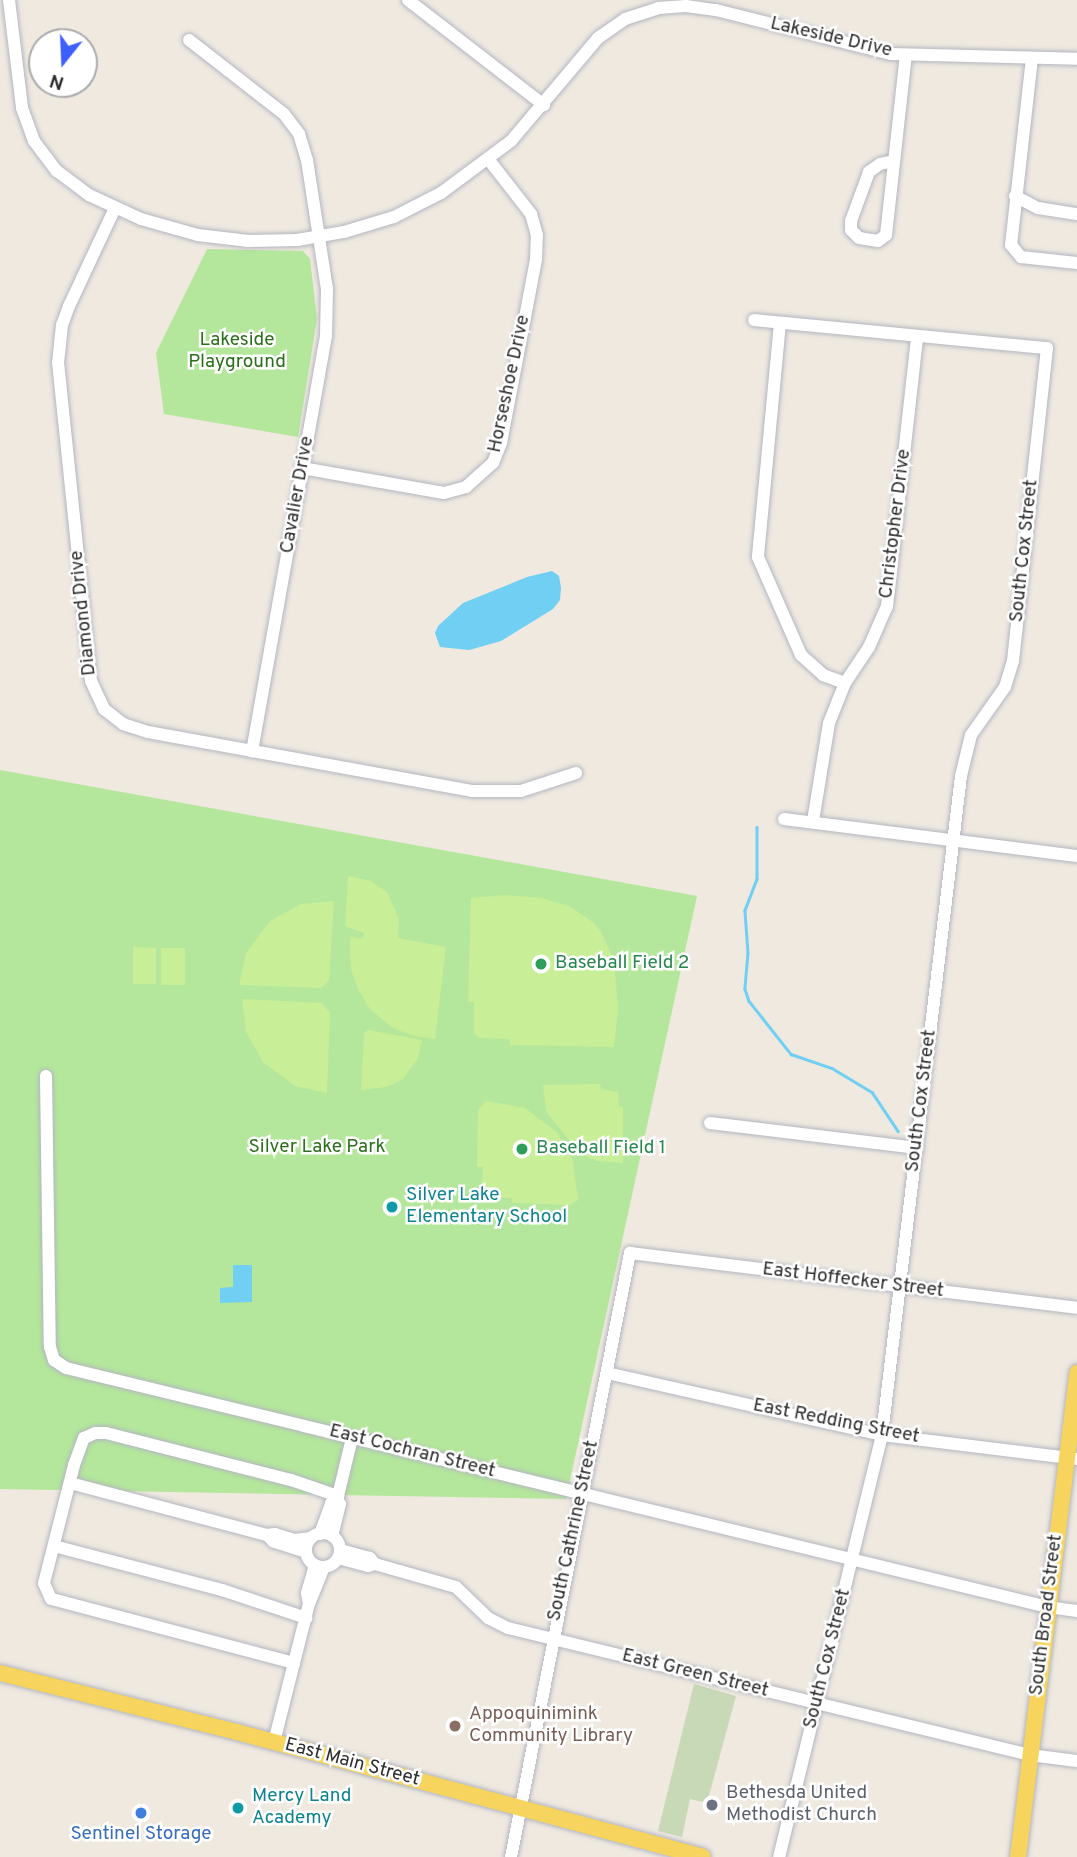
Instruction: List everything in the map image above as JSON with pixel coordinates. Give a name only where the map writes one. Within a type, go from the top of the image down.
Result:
[{"type":"main road","name":"South Broad Street","points":[[1017,1857],[1048,1607],[1072,1458],[1077,1373]]},
{"type":"main road","name":"East Main Street","points":[[0,1673],[274,1742],[703,1857]]},
{"type":"street","name":"Lakeside Drive","points":[[9,0],[18,89],[34,141],[70,182],[114,208],[198,235],[249,241],[319,237],[370,225],[412,209],[441,193],[489,160],[544,106],[598,38],[639,6],[701,7],[871,51],[906,55],[1077,59]]},
{"type":"street","points":[[408,0],[544,106]]},
{"type":"street","name":"Cavalier Drive","points":[[189,40],[293,124],[304,147],[328,313],[252,751]]},
{"type":"street","points":[[894,161],[880,164],[869,172],[851,220],[851,230],[859,238],[878,241],[886,235],[906,55]]},
{"type":"street","points":[[1032,58],[1011,245],[1021,257],[1077,263]]},
{"type":"street","name":"Horseshoe Drive","points":[[302,468],[444,493],[466,487],[494,463],[506,417],[536,259],[537,235],[525,205],[489,160]]},
{"type":"street","points":[[1015,195],[1038,208],[1077,214]]},
{"type":"street","name":"Diamond Drive","points":[[114,208],[69,306],[62,325],[59,353],[93,690],[113,718],[135,729],[489,793],[537,788],[576,773]]},
{"type":"street","points":[[754,320],[917,338]]},
{"type":"street","points":[[780,323],[758,557],[801,655],[823,674],[845,682]]},
{"type":"street","name":"South Cox Street","points":[[779,1857],[882,1435],[961,776],[971,735],[1005,687],[1013,661],[1047,348],[917,338]]},
{"type":"street","name":"Christopher Drive","points":[[813,821],[829,723],[845,682],[869,647],[887,606],[917,338]]},
{"type":"street","points":[[784,819],[1077,856]]},
{"type":"street","name":"East Cochran Street","points":[[46,1076],[49,1339],[54,1360],[66,1368],[1048,1607],[1077,1611]]},
{"type":"street","points":[[710,1123],[917,1148]]},
{"type":"street","name":"East Hoffecker Street","points":[[630,1253],[1077,1308]]},
{"type":"street","name":"South Cathrine Street","points":[[511,1857],[630,1253]]},
{"type":"street","name":"East Redding Street","points":[[607,1373],[882,1435],[1072,1458]]},
{"type":"street","points":[[294,1663],[51,1599],[44,1583],[70,1483],[84,1438],[95,1433],[106,1433],[291,1480],[337,1498]]},
{"type":"street","points":[[306,1552],[321,1536],[340,1504],[337,1498],[352,1437]]},
{"type":"street","points":[[70,1483],[267,1535],[275,1534],[295,1540],[321,1536]]},
{"type":"street","points":[[267,1535],[273,1541],[306,1552],[319,1566]]},
{"type":"street","points":[[274,1742],[306,1618],[309,1604],[307,1593],[319,1566],[339,1554],[321,1536]]},
{"type":"street","points":[[54,1546],[222,1590],[306,1618]]},
{"type":"street","name":"East Green Street","points":[[339,1554],[368,1566],[375,1564],[446,1583],[470,1598],[498,1623],[552,1639],[1030,1755],[1077,1761]]},
{"type":"green space","name":"Lakeside Playground","points":[[207,249],[303,251],[310,259],[317,319],[298,437],[164,414],[156,353]]},
{"type":"green space","name":"Silver Lake Park","points":[[0,770],[697,896],[566,1499],[0,1489]]},
{"type":"green space","points":[[348,876],[371,881],[387,892],[399,919],[398,938],[446,947],[435,1039],[414,1036],[393,1028],[370,1009],[358,989],[351,969],[350,945],[351,937],[363,939],[364,933],[345,926]]},
{"type":"green space","name":"Baseball Field 2","points":[[506,895],[542,898],[571,907],[594,923],[601,932],[612,956],[615,973],[618,1009],[614,1047],[510,1045],[510,1039],[479,1038],[474,1033],[474,1002],[468,1002],[471,898]]},
{"type":"green space","points":[[334,901],[329,980],[321,988],[239,985],[246,953],[270,921],[301,904]]},
{"type":"green space","points":[[133,947],[156,948],[156,984],[133,984]]},
{"type":"green space","points":[[161,948],[185,948],[185,985],[161,985]]},
{"type":"green space","points":[[242,999],[321,1003],[330,1012],[327,1093],[295,1086],[263,1062],[246,1032]]},
{"type":"green space","points":[[368,1030],[422,1040],[418,1058],[403,1079],[387,1087],[361,1090],[364,1033]]},
{"type":"green space","points":[[600,1084],[601,1089],[618,1092],[619,1106],[623,1107],[623,1163],[597,1161],[579,1153],[546,1111],[543,1085]]},
{"type":"green space","name":"Baseball Field 1","points":[[486,1101],[525,1108],[557,1132],[573,1161],[578,1200],[570,1205],[512,1203],[512,1198],[484,1197],[481,1194],[483,1167],[477,1167],[478,1110]]},
{"type":"green space","points":[[694,1684],[736,1696],[707,1803],[690,1799],[682,1837],[658,1831]]},
{"type":"water","points":[[552,571],[559,576],[561,588],[560,600],[553,609],[501,641],[469,650],[440,647],[435,633],[438,626],[463,603],[527,577]]},
{"type":"water","points":[[233,1265],[252,1265],[252,1302],[220,1303],[220,1288],[233,1287]]},
{"type":"waterway","points":[[757,827],[757,879],[745,911],[748,953],[745,989],[749,1001],[791,1054],[832,1068],[872,1092],[898,1131]]},
{"type":"place","name":"Baseball Field 2","points":[[541,964]]},
{"type":"place","name":"Baseball Field 1","points":[[522,1149]]},
{"type":"place","name":"Silver Lake Elementary School","points":[[392,1207]]},
{"type":"place","name":"Appoquinimink Community Library","points":[[455,1726]]},
{"type":"place","name":"Bethesda United Methodist Church","points":[[712,1805]]},
{"type":"place","name":"Mercy Land Academy","points":[[238,1808]]},
{"type":"place","name":"Sentinel Storage","points":[[141,1813]]}]
